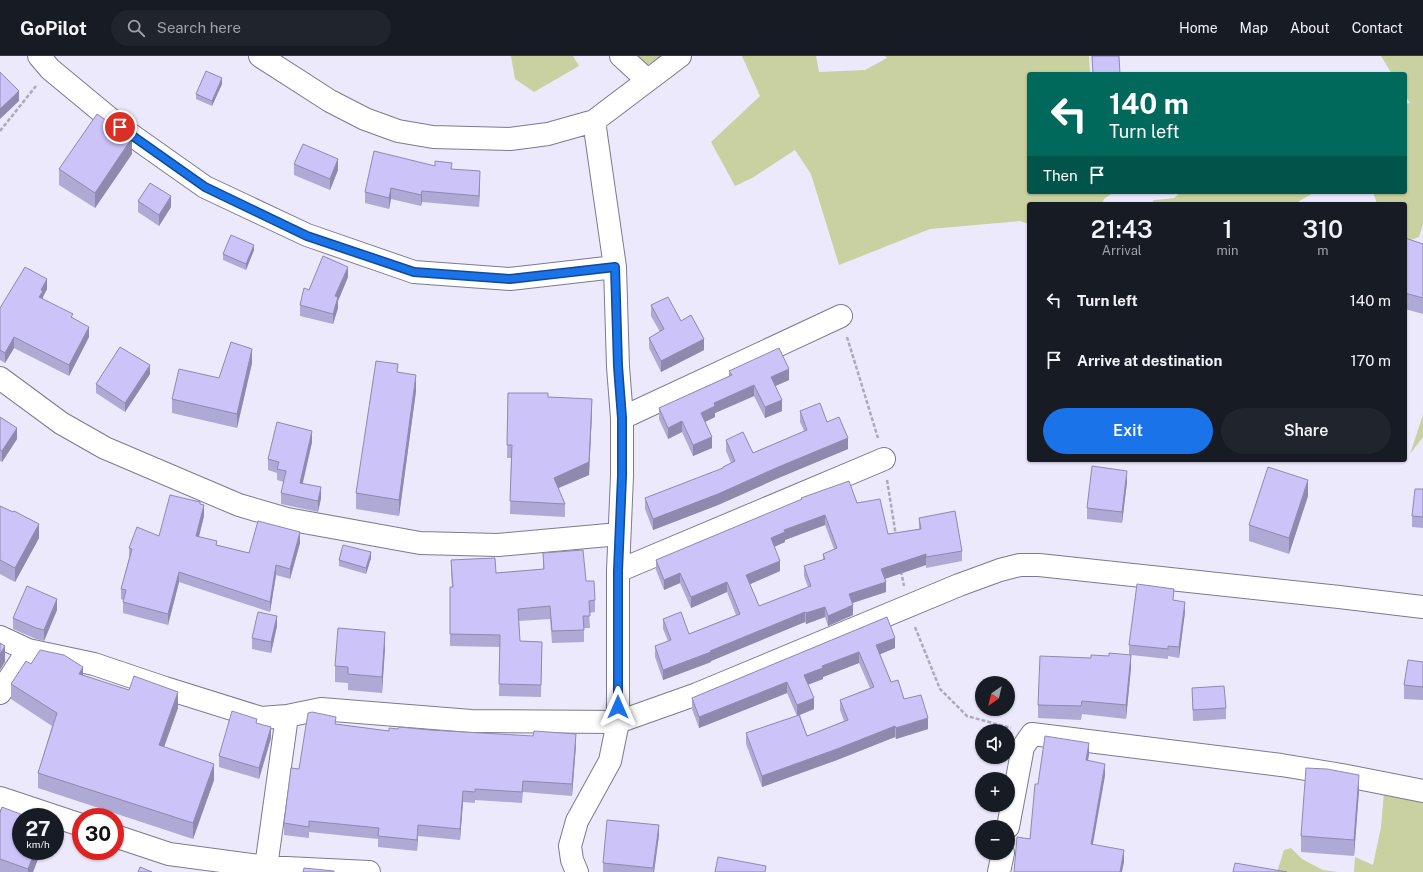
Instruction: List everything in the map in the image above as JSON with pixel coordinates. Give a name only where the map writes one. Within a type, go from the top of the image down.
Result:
[{"type":"street","points":[[260,56],[330,102],[365,119],[398,132],[433,137],[510,139],[548,134],[594,121],[680,56]]},
{"type":"street","points":[[621,56],[647,80]]},
{"type":"street","points":[[45,62],[120,127],[205,187],[307,236],[414,272],[510,279],[615,267]]},
{"type":"street","points":[[577,872],[572,860],[570,846],[577,821],[610,761],[618,722],[618,571],[622,418],[618,366],[615,267],[594,121]]},
{"type":"street","points":[[622,418],[841,316]]},
{"type":"street","points":[[0,378],[61,423],[105,448],[239,505],[287,519],[420,544],[498,544],[619,534]]},
{"type":"street","points":[[618,571],[884,459]]},
{"type":"street","points":[[0,637],[28,650],[94,664],[261,718],[287,716],[321,709],[471,721],[618,722],[697,694],[959,585],[1000,570],[1020,565],[1039,565],[1423,607]]},
{"type":"street","points":[[0,693],[28,650]]},
{"type":"street","points":[[266,867],[287,716]]},
{"type":"street","points":[[1009,820],[1023,747],[1032,734],[1281,765],[1342,774],[1423,790]]},
{"type":"street","points":[[0,798],[72,822]]},
{"type":"street","points":[[124,839],[169,854],[266,867],[370,872]]},
{"type":"street","points":[[999,872],[1002,860]]},
{"type":"path","points":[[0,131],[45,62]]},
{"type":"path","points":[[841,316],[884,459],[896,536]]},
{"type":"path","points":[[901,568],[907,607],[940,689],[966,716],[1032,734]]},
{"type":"green space","points":[[511,56],[573,56],[579,66],[534,92],[515,79]]},
{"type":"green space","points":[[637,56],[665,56],[636,70]]},
{"type":"green space","points":[[742,56],[816,56],[819,72],[865,70],[887,58],[885,56],[1089,56],[1090,72],[1027,72],[1027,194],[1111,194],[1104,199],[1103,202],[1027,202],[1027,223],[1020,221],[930,229],[839,265],[811,174],[795,150],[752,178],[735,186],[711,142],[760,96]]},
{"type":"green space","points":[[1381,56],[1423,56],[1423,224],[1419,237],[1407,241],[1407,202],[1376,202],[1374,194],[1407,194],[1407,104],[1410,103],[1407,98],[1407,72],[1391,72]]},
{"type":"green space","points":[[1179,194],[1312,194],[1298,202],[1152,202],[1154,200],[1174,198]]},
{"type":"green space","points":[[1423,415],[1423,437],[1410,454]]},
{"type":"green space","points":[[1384,792],[1423,794],[1423,872],[1354,872],[1355,857],[1373,865],[1381,827]]},
{"type":"green space","points":[[1291,848],[1302,859],[1323,870],[1338,872],[1277,872],[1284,850]]},
{"type":"building","points":[[1092,56],[1119,56],[1120,72],[1093,72]]},
{"type":"building","points":[[206,71],[222,78],[212,101],[196,94]]},
{"type":"building","points":[[0,72],[19,91],[0,109]]},
{"type":"building","points":[[97,114],[132,138],[95,193],[59,169]]},
{"type":"building","points":[[303,144],[338,159],[330,179],[294,164]]},
{"type":"building","points":[[374,151],[435,166],[435,161],[452,163],[451,169],[480,171],[479,196],[422,191],[421,195],[391,188],[389,198],[365,192]]},
{"type":"building","points":[[150,183],[171,196],[159,215],[138,201]]},
{"type":"building","points":[[231,235],[254,245],[246,264],[223,254]]},
{"type":"building","points":[[1407,239],[1423,244],[1423,298],[1407,294]]},
{"type":"building","points":[[323,256],[348,267],[335,296],[338,297],[333,314],[300,305],[304,288],[309,290]]},
{"type":"building","points":[[25,267],[47,279],[41,290],[43,291],[39,297],[73,314],[71,317],[89,327],[69,365],[14,337],[5,353],[0,350],[0,308]]},
{"type":"building","points":[[668,297],[681,321],[691,315],[704,339],[661,361],[649,338],[664,329],[651,305]]},
{"type":"building","points":[[231,342],[252,349],[237,414],[172,399],[179,369],[219,378]]},
{"type":"building","points":[[120,347],[150,365],[125,403],[96,384]]},
{"type":"building","points":[[779,348],[789,369],[771,377],[782,400],[765,407],[754,385],[714,403],[715,406],[701,413],[712,437],[693,445],[682,421],[668,428],[659,408],[732,375],[729,371]]},
{"type":"building","points":[[376,361],[398,364],[397,372],[416,375],[399,500],[356,493]]},
{"type":"building","points":[[508,393],[548,393],[548,397],[592,399],[589,462],[554,478],[565,504],[510,501],[512,445],[507,445]]},
{"type":"building","points":[[820,403],[827,422],[839,417],[848,438],[718,494],[653,519],[645,498],[723,468],[735,461],[726,440],[743,432],[753,453],[807,430],[800,411]]},
{"type":"building","points":[[0,417],[17,428],[2,451],[0,450]]},
{"type":"building","points":[[277,422],[312,431],[300,483],[321,487],[318,501],[281,493],[286,471],[277,469],[279,462],[268,459]]},
{"type":"building","points":[[1092,466],[1127,471],[1122,512],[1087,508]]},
{"type":"building","points":[[1268,467],[1308,480],[1289,538],[1249,525]]},
{"type":"building","points":[[849,481],[857,503],[880,499],[888,534],[921,529],[919,518],[955,511],[962,551],[926,557],[926,554],[881,569],[886,582],[849,594],[853,605],[828,616],[825,607],[806,613],[805,612],[710,651],[711,652],[663,670],[655,646],[671,640],[663,619],[681,612],[689,634],[740,614],[727,582],[691,597],[680,573],[664,580],[656,560],[802,499],[801,498]],"holes":[[[825,515],[837,548],[823,554],[825,559],[804,566],[811,586],[759,606],[746,575],[780,561],[771,538],[785,532],[784,530]]]},
{"type":"building","points":[[1415,489],[1423,489],[1423,517],[1412,516]]},
{"type":"building","points":[[170,495],[200,502],[200,504],[204,505],[196,536],[217,541],[216,545],[249,553],[258,521],[300,532],[290,569],[276,565],[270,602],[179,572],[168,614],[123,602],[126,590],[121,589],[132,549],[129,548],[137,527],[159,536]]},
{"type":"building","points":[[0,506],[13,512],[14,511],[39,524],[15,568],[0,560]]},
{"type":"building","points":[[343,545],[371,552],[366,568],[339,560]]},
{"type":"building","points":[[583,550],[586,581],[594,581],[595,600],[589,601],[590,616],[583,616],[584,630],[552,631],[550,606],[518,609],[520,641],[542,642],[541,685],[499,684],[500,635],[450,634],[450,587],[453,587],[451,560],[495,558],[496,573],[544,569],[543,553]]},
{"type":"building","points":[[1137,584],[1174,589],[1173,600],[1185,602],[1179,647],[1168,646],[1168,649],[1129,645]]},
{"type":"building","points":[[27,586],[57,599],[44,630],[13,618]]},
{"type":"building","points":[[258,612],[277,616],[271,642],[252,638]]},
{"type":"building","points":[[887,617],[895,638],[876,645],[891,682],[898,680],[904,699],[921,695],[928,718],[896,728],[895,726],[762,776],[746,733],[799,715],[807,736],[848,720],[840,700],[874,687],[859,652],[822,666],[823,668],[804,675],[814,698],[797,705],[787,682],[699,717],[692,698]]},
{"type":"building","points":[[338,628],[385,632],[382,677],[348,674],[348,667],[335,666]]},
{"type":"building","points":[[0,643],[5,646],[0,654]]},
{"type":"building","points":[[40,650],[64,655],[83,667],[79,674],[129,690],[134,676],[178,692],[159,745],[214,764],[193,823],[38,773],[57,713],[11,684],[26,661],[31,664]]},
{"type":"building","points":[[1109,653],[1131,655],[1126,705],[1082,701],[1081,706],[1038,705],[1040,656],[1091,658],[1091,655],[1109,656]]},
{"type":"building","points":[[1408,660],[1423,662],[1423,687],[1404,685]]},
{"type":"building","points":[[1224,686],[1226,708],[1193,710],[1192,688]]},
{"type":"building","points":[[232,711],[257,719],[256,723],[271,727],[259,768],[219,756]]},
{"type":"building","points":[[312,712],[336,717],[335,724],[389,731],[389,728],[398,729],[399,727],[533,736],[534,731],[576,734],[572,784],[523,781],[522,792],[475,789],[475,792],[463,791],[460,829],[418,825],[417,840],[378,836],[379,828],[309,821],[309,827],[284,823],[291,768],[299,769],[308,713]]},
{"type":"building","points":[[1045,736],[1089,743],[1086,760],[1105,764],[1091,844],[1124,850],[1120,872],[1014,872],[1017,837],[1030,839],[1035,784],[1038,784]]},
{"type":"building","points":[[1306,768],[1327,769],[1359,775],[1354,840],[1301,836]]},
{"type":"building","points":[[2,807],[12,811],[12,860],[32,860],[28,869],[0,859],[0,813]]},
{"type":"building","points":[[607,820],[659,825],[653,868],[603,863]]},
{"type":"building","points":[[718,857],[766,866],[765,872],[715,872]]},
{"type":"building","points":[[1235,863],[1287,872],[1233,872]]},
{"type":"building","points":[[140,867],[152,872],[138,872]]},
{"type":"building","points":[[304,868],[334,871],[334,872],[303,872]]},
{"type":"route","points":[[120,127],[205,187],[307,236],[414,272],[510,279],[615,267],[618,366],[622,418],[622,476],[618,571],[618,707]]}]
